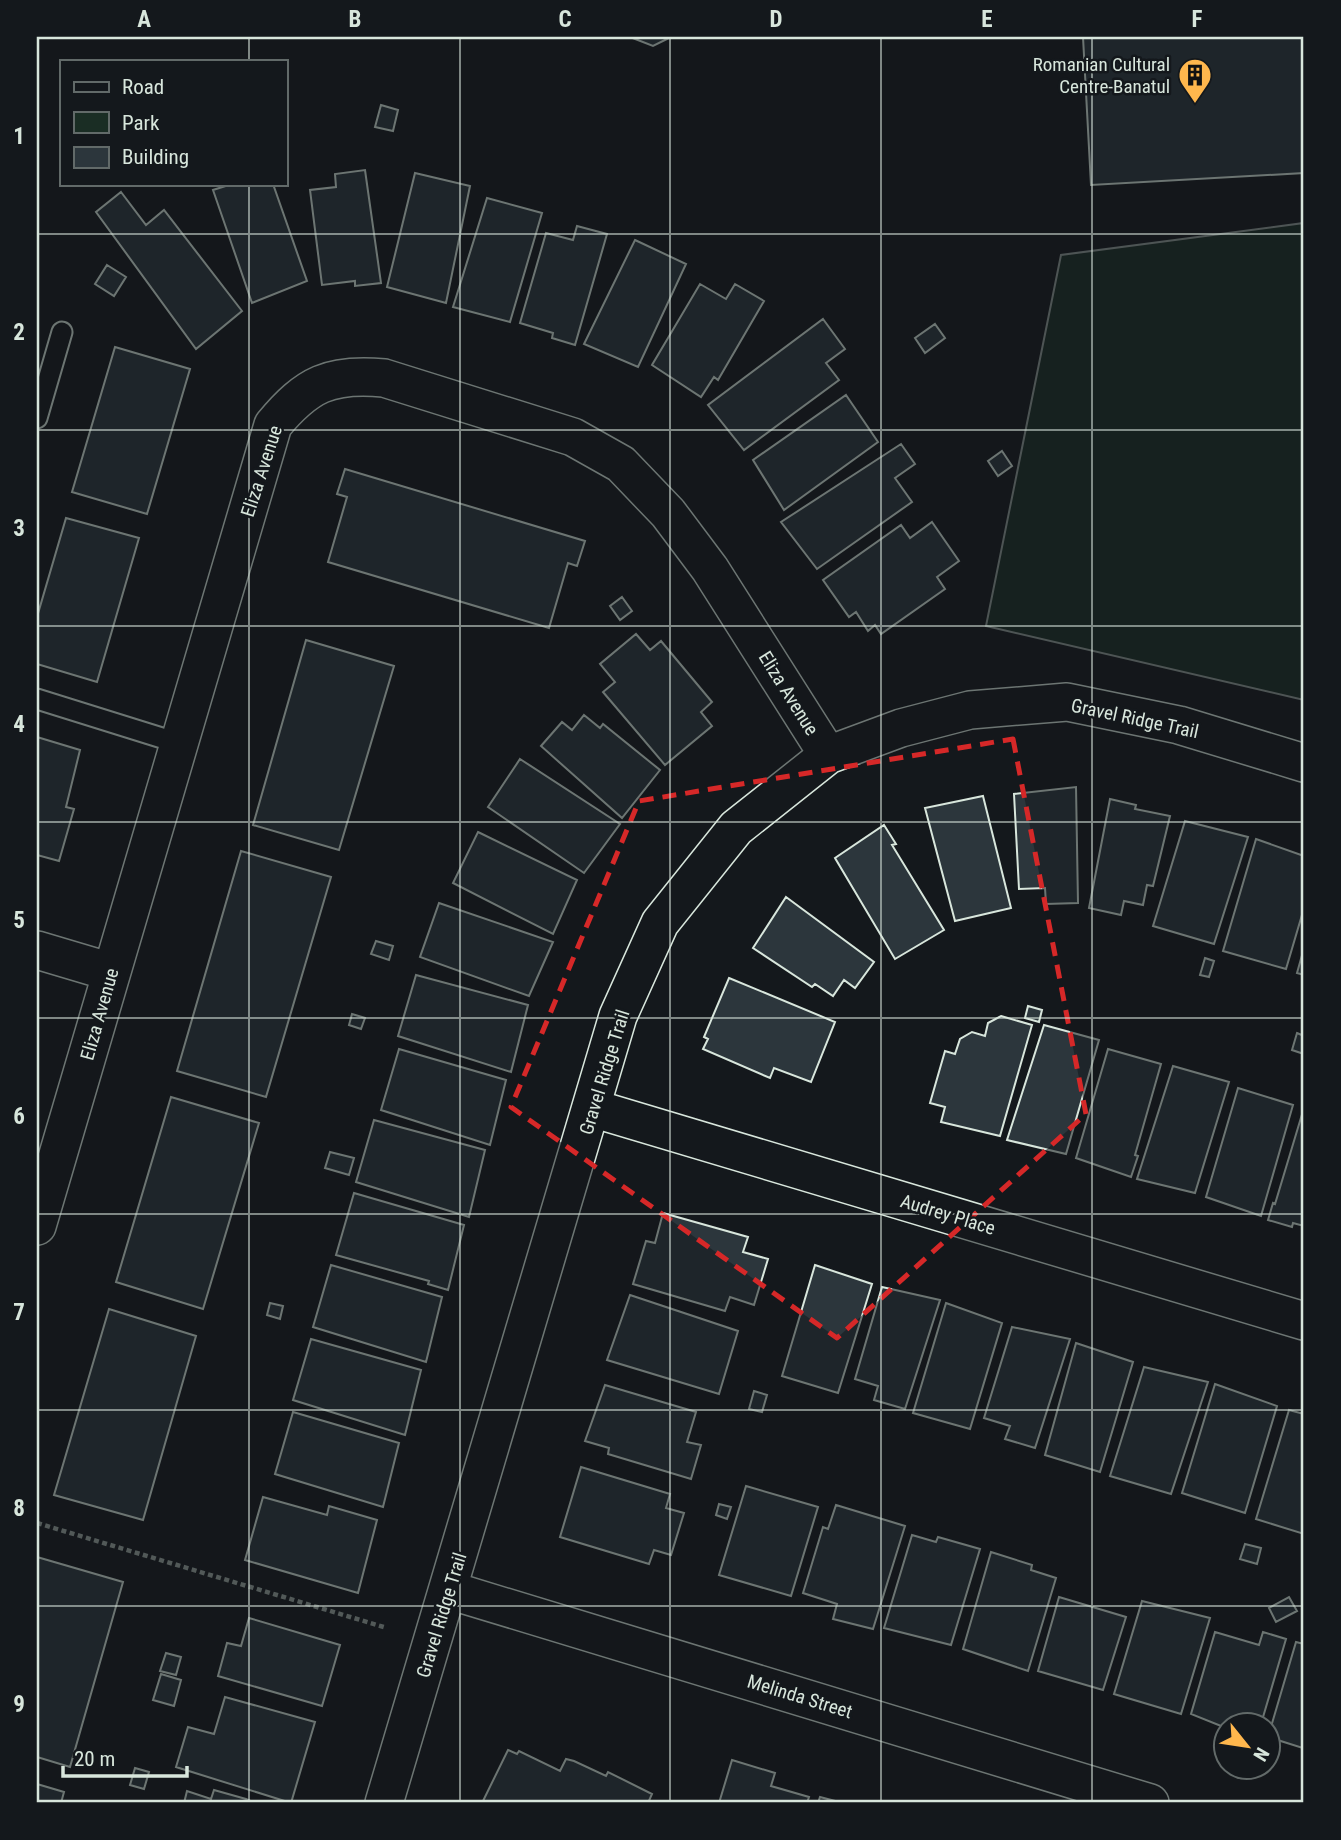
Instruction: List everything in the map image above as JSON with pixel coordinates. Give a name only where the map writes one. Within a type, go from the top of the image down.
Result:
[{"type":"street","name":"Eliza Avenue","points":[[40,1203],[273,425],[296,397],[326,380],[357,376],[384,378],[573,437],[621,464],[668,513],[710,569],[828,755]]},
{"type":"street","name":"Gravel Ridge Trail","points":[[384,1803],[618,1016],[660,923],[736,828],[828,755],[901,727],[970,710],[1067,702],[1179,725],[1304,763]]},
{"type":"street","points":[[37,950],[110,972]]},
{"type":"street","name":"Audrey Place","points":[[592,1108],[1304,1321]]},
{"type":"street","name":"Melinda Street","points":[[449,1590],[1150,1803]]},
{"type":"lane","points":[[37,418],[62,332]]},
{"type":"lane","points":[[37,699],[178,743]]},
{"type":"path","points":[[37,1523],[387,1628]]},
{"type":"highlighted area","points":[[1013,739],[1086,1114],[837,1338],[511,1107],[639,801]]},
{"type":"green space","points":[[1304,223],[1304,700],[986,626],[1061,255]]},
{"type":"building","points":[[630,37],[671,37],[653,46]]},
{"type":"building","name":"Romanian Cultural Centre-Banatul","points":[[1083,37],[1304,37],[1304,173],[1091,185]]},
{"type":"building","points":[[381,105],[398,110],[393,131],[375,127]]},
{"type":"building","points":[[365,170],[381,283],[355,286],[355,281],[322,285],[310,190],[336,187],[335,174]]},
{"type":"building","points":[[415,173],[470,186],[446,303],[387,287]]},
{"type":"building","points":[[226,186],[274,186],[307,281],[252,303],[213,190]]},
{"type":"building","points":[[121,192],[146,225],[164,210],[242,311],[196,349],[96,212]]},
{"type":"building","points":[[487,198],[542,213],[510,322],[453,307]]},
{"type":"building","points":[[577,226],[607,234],[575,345],[552,338],[553,333],[520,323],[546,233],[573,240]]},
{"type":"building","points":[[635,240],[686,264],[638,367],[584,344]]},
{"type":"building","points":[[107,265],[126,277],[114,296],[95,284]]},
{"type":"building","points":[[700,284],[726,299],[735,284],[764,301],[718,380],[714,377],[701,397],[652,365]]},
{"type":"building","points":[[823,319],[845,349],[826,363],[839,380],[744,450],[708,405]]},
{"type":"building","points":[[935,324],[945,338],[925,353],[915,338]]},
{"type":"building","points":[[115,347],[190,369],[147,514],[72,492]]},
{"type":"building","points":[[846,395],[878,442],[784,510],[753,460]]},
{"type":"building","points":[[901,444],[915,464],[895,478],[912,502],[817,569],[781,522]]},
{"type":"building","points":[[1002,451],[1012,466],[998,476],[988,461]]},
{"type":"building","points":[[345,469],[585,541],[577,566],[568,563],[549,628],[328,562],[347,497],[337,494]]},
{"type":"building","points":[[66,518],[139,538],[97,682],[37,664],[37,617]]},
{"type":"building","points":[[932,522],[959,561],[937,577],[945,589],[881,634],[875,625],[868,631],[856,612],[849,617],[823,580],[901,525],[910,538]]},
{"type":"building","points":[[622,597],[632,611],[620,620],[610,606]]},
{"type":"building","points":[[636,634],[650,650],[661,641],[712,702],[701,712],[712,726],[665,765],[603,692],[615,682],[600,664]]},
{"type":"building","points":[[306,640],[394,666],[339,850],[253,825]]},
{"type":"building","points":[[584,715],[600,728],[603,724],[660,770],[622,818],[541,746],[562,722],[572,730]]},
{"type":"building","points":[[37,737],[80,750],[66,807],[74,809],[59,861],[37,855]]},
{"type":"building","points":[[520,759],[620,824],[584,873],[488,807]]},
{"type":"building","points":[[1076,787],[1078,903],[1046,904],[1045,888],[1019,889],[1014,794]]},
{"type":"building","points":[[983,796],[1011,908],[955,921],[925,808]]},
{"type":"building","points":[[1110,799],[1136,805],[1135,809],[1170,816],[1153,886],[1147,885],[1143,905],[1124,901],[1121,915],[1089,908]]},
{"type":"building","points":[[1185,821],[1248,837],[1214,944],[1153,926]]},
{"type":"building","points":[[884,825],[896,844],[892,845],[944,930],[895,959],[835,858]]},
{"type":"building","points":[[478,832],[577,880],[553,934],[453,883]]},
{"type":"building","points":[[1256,839],[1304,856],[1304,908],[1286,969],[1223,951]]},
{"type":"building","points":[[241,851],[331,877],[266,1097],[177,1071]]},
{"type":"building","points":[[786,897],[874,962],[855,988],[844,980],[833,996],[815,984],[812,987],[753,948]]},
{"type":"building","points":[[439,903],[553,942],[529,996],[420,957]]},
{"type":"building","points":[[376,941],[393,946],[389,960],[371,954]]},
{"type":"building","points":[[1304,948],[1304,975],[1297,973]]},
{"type":"building","points":[[1205,958],[1214,961],[1209,977],[1200,975]]},
{"type":"building","points":[[416,975],[528,1005],[511,1072],[398,1036]]},
{"type":"building","points":[[729,978],[835,1022],[811,1082],[774,1068],[770,1078],[703,1049],[708,1039],[704,1037]]},
{"type":"building","points":[[1028,1006],[1042,1010],[1039,1022],[1025,1018]]},
{"type":"building","points":[[352,1014],[365,1018],[361,1029],[349,1025]]},
{"type":"building","points":[[1001,1016],[1032,1025],[1000,1136],[941,1122],[945,1107],[930,1103],[945,1051],[955,1054],[960,1039],[972,1032],[985,1036],[988,1023]]},
{"type":"building","points":[[1044,1025],[1099,1040],[1066,1154],[1007,1140]]},
{"type":"building","points":[[1297,1033],[1304,1036],[1304,1054],[1292,1050]]},
{"type":"building","points":[[399,1049],[506,1080],[490,1145],[381,1110]]},
{"type":"building","points":[[1108,1049],[1161,1064],[1131,1177],[1076,1158]]},
{"type":"building","points":[[1173,1066],[1229,1082],[1195,1193],[1137,1179]]},
{"type":"building","points":[[1238,1088],[1293,1105],[1261,1216],[1206,1197]]},
{"type":"building","points":[[171,1097],[259,1123],[203,1309],[116,1282]]},
{"type":"building","points":[[1303,1111],[1304,1226],[1293,1223],[1292,1227],[1268,1220]]},
{"type":"building","points":[[374,1120],[485,1150],[469,1217],[356,1182]]},
{"type":"building","points":[[330,1152],[354,1158],[349,1175],[325,1168]]},
{"type":"building","points":[[354,1193],[464,1225],[448,1290],[428,1284],[429,1281],[336,1255]]},
{"type":"building","points":[[663,1213],[748,1237],[743,1252],[768,1259],[754,1305],[730,1297],[725,1311],[633,1284],[646,1241],[655,1243]]},
{"type":"building","points":[[331,1265],[442,1297],[426,1362],[313,1327]]},
{"type":"building","points":[[815,1265],[872,1284],[838,1393],[782,1376]]},
{"type":"building","points":[[882,1287],[940,1300],[905,1409],[874,1400],[878,1386],[855,1379]]},
{"type":"building","points":[[630,1295],[738,1331],[719,1394],[607,1360]]},
{"type":"building","points":[[270,1303],[283,1306],[280,1319],[267,1315]]},
{"type":"building","points":[[946,1303],[1002,1323],[970,1429],[913,1413]]},
{"type":"building","points":[[109,1309],[196,1336],[143,1520],[54,1495]]},
{"type":"building","points":[[1012,1327],[1070,1339],[1035,1448],[1005,1439],[1010,1426],[984,1418]]},
{"type":"building","points":[[311,1339],[421,1370],[405,1435],[293,1400]]},
{"type":"building","points":[[1076,1343],[1133,1362],[1100,1472],[1045,1455]]},
{"type":"building","points":[[1144,1367],[1208,1382],[1171,1494],[1110,1476]]},
{"type":"building","points":[[1215,1384],[1277,1406],[1245,1513],[1182,1493]]},
{"type":"building","points":[[605,1385],[696,1412],[687,1442],[701,1445],[691,1479],[608,1454],[609,1448],[585,1441]]},
{"type":"building","points":[[754,1391],[767,1395],[762,1412],[749,1409]]},
{"type":"building","points":[[1289,1410],[1304,1414],[1304,1534],[1256,1519]]},
{"type":"building","points":[[293,1412],[399,1443],[383,1507],[275,1474]]},
{"type":"building","points":[[581,1467],[670,1494],[666,1508],[684,1513],[671,1555],[654,1550],[649,1564],[560,1537]]},
{"type":"building","points":[[746,1486],[818,1507],[791,1596],[719,1575]]},
{"type":"building","points":[[263,1497],[327,1515],[329,1506],[377,1520],[358,1593],[245,1560]]},
{"type":"building","points":[[719,1504],[731,1507],[727,1519],[716,1515]]},
{"type":"building","points":[[836,1505],[905,1526],[873,1629],[833,1619],[837,1604],[803,1593],[823,1527],[828,1529]]},
{"type":"building","points":[[912,1535],[936,1542],[938,1537],[980,1549],[951,1645],[884,1628]]},
{"type":"building","points":[[1245,1544],[1261,1548],[1257,1564],[1240,1559]]},
{"type":"building","points":[[991,1552],[1032,1565],[1031,1570],[1056,1578],[1028,1671],[963,1649]]},
{"type":"building","points":[[37,1557],[123,1582],[70,1767],[37,1757]]},
{"type":"building","points":[[1059,1597],[1126,1617],[1103,1690],[1038,1671]]},
{"type":"building","points":[[1289,1597],[1297,1611],[1276,1622],[1269,1608]]},
{"type":"building","points":[[1142,1601],[1210,1618],[1181,1714],[1114,1694]]},
{"type":"building","points":[[249,1618],[340,1645],[322,1706],[218,1676],[227,1643],[241,1646]]},
{"type":"building","points":[[1215,1632],[1259,1645],[1263,1632],[1286,1639],[1265,1710],[1212,1710],[1212,1722],[1191,1714]]},
{"type":"building","points":[[1296,1642],[1304,1644],[1304,1751],[1303,1748],[1282,1741],[1282,1710],[1276,1710]]},
{"type":"building","points":[[166,1653],[181,1657],[176,1675],[160,1671]]},
{"type":"building","points":[[161,1674],[181,1680],[174,1706],[153,1700]]},
{"type":"building","points":[[225,1697],[315,1722],[291,1803],[176,1767],[188,1727],[214,1734]]},
{"type":"building","points":[[508,1750],[517,1754],[519,1751],[560,1771],[566,1759],[574,1761],[606,1776],[608,1772],[652,1794],[648,1803],[482,1803]]},
{"type":"building","points":[[732,1760],[775,1773],[771,1786],[809,1797],[807,1803],[719,1803]]},
{"type":"building","points":[[135,1768],[149,1772],[144,1789],[130,1785]]},
{"type":"building","points":[[37,1784],[64,1792],[61,1803],[37,1803]]},
{"type":"building","points":[[214,1790],[255,1803],[184,1803],[187,1791],[211,1799]]},
{"type":"building","points":[[820,1797],[843,1803],[818,1803]]},
{"type":"place","name":"Romanian Cultural Centre-Banatul","points":[[1195,105]]}]
